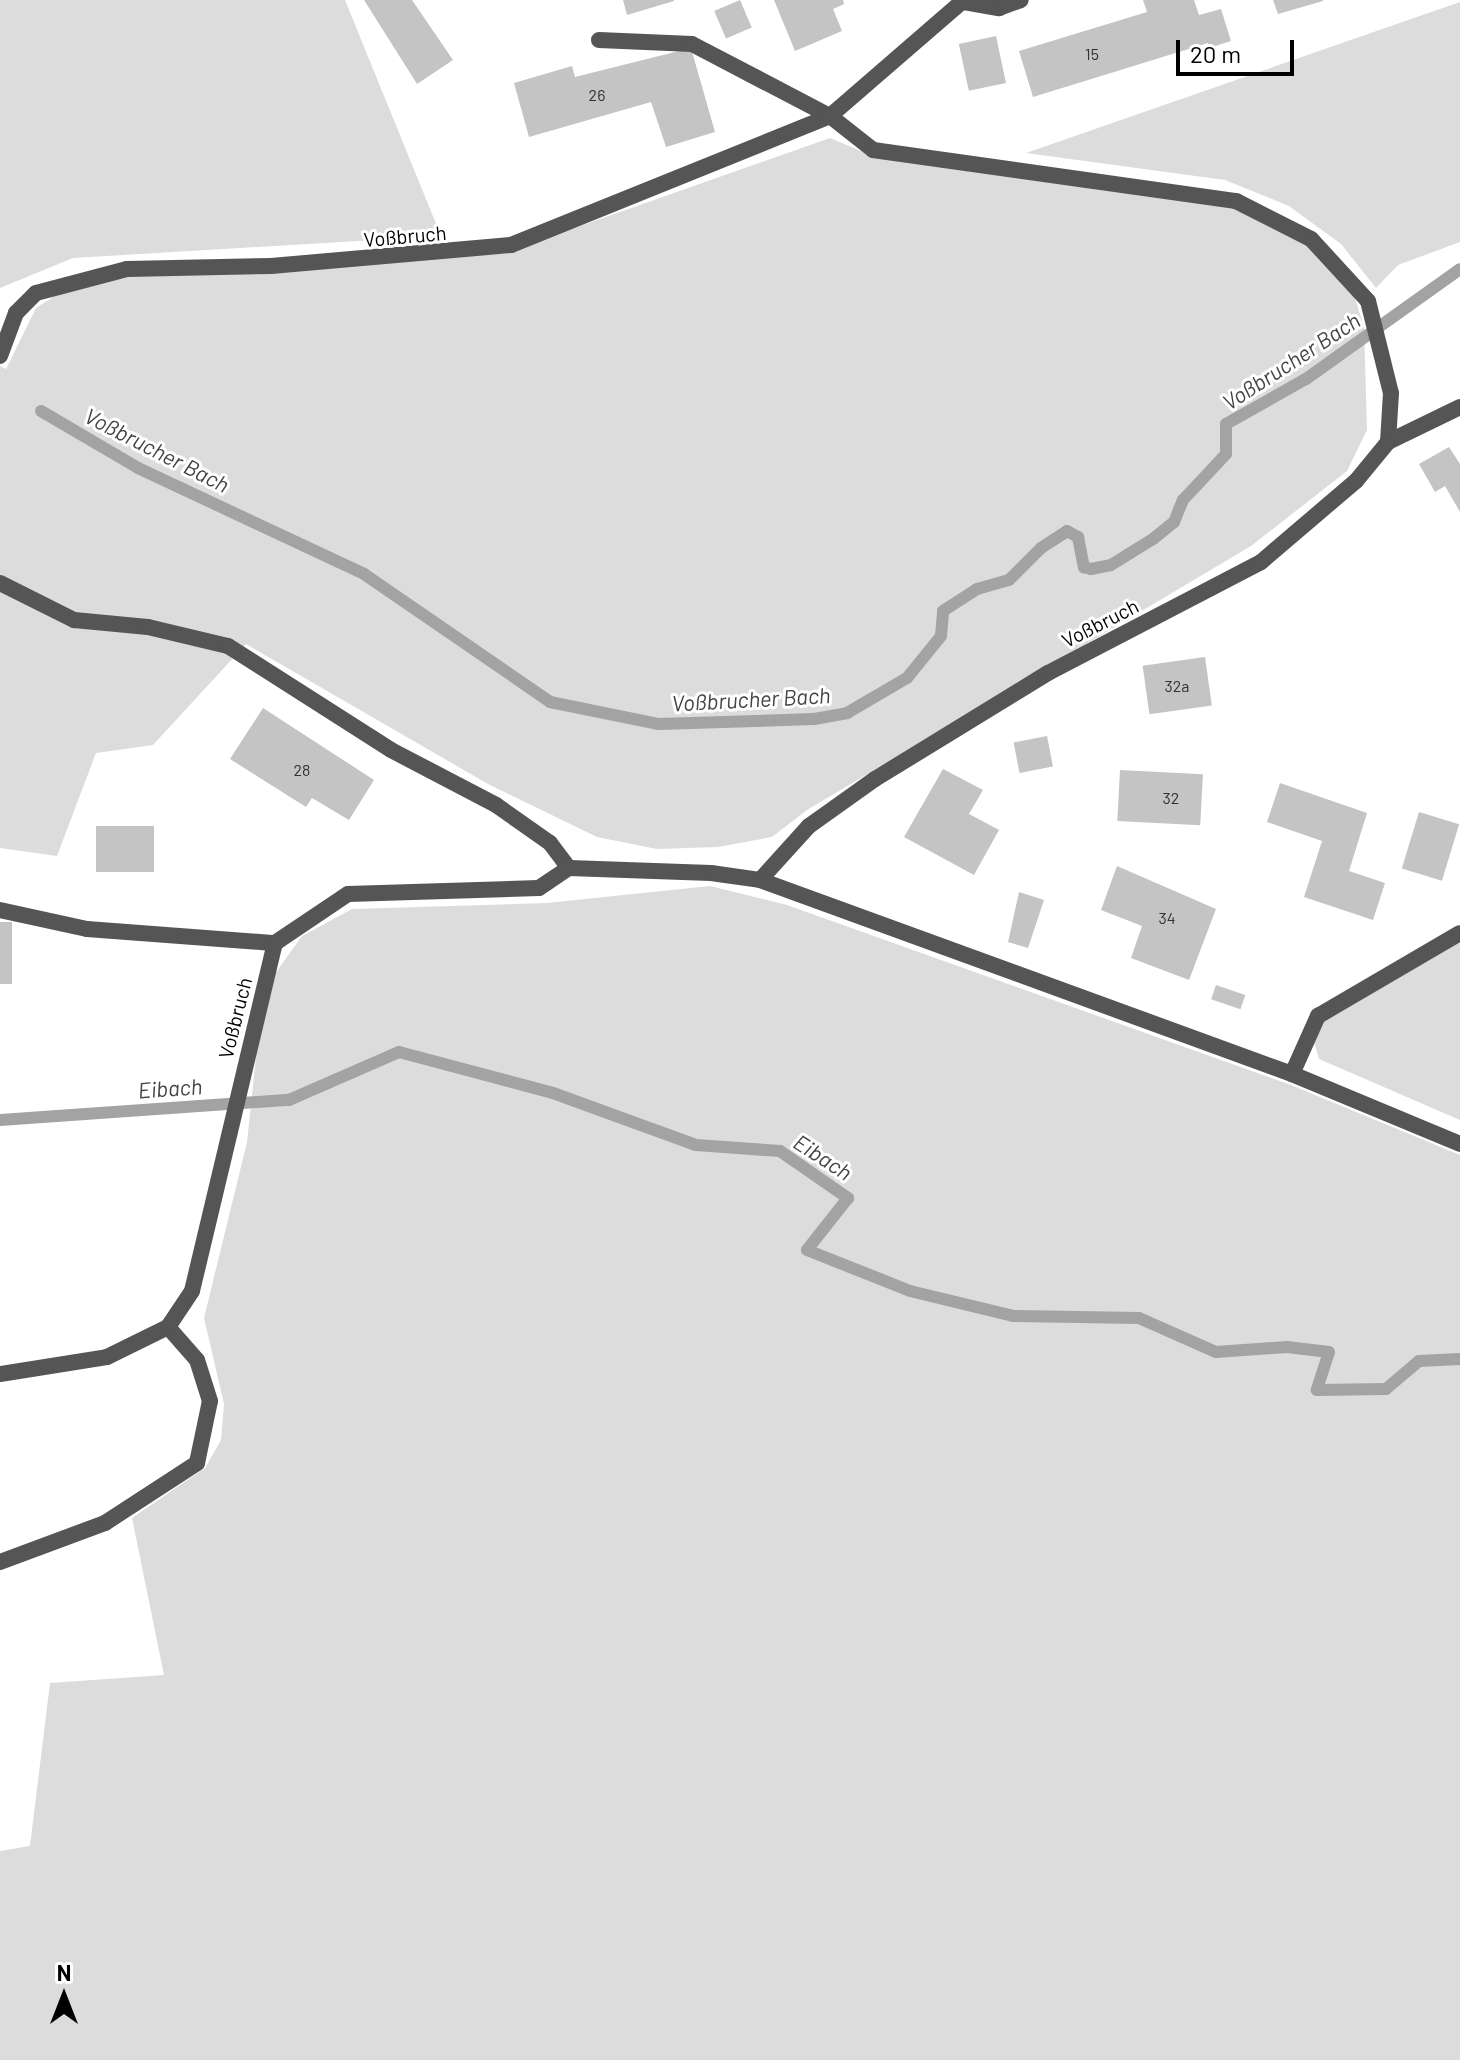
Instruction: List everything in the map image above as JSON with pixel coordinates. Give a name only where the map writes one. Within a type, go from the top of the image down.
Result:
[{"type":"street","points":[[964,1],[999,8],[1021,0]]},
{"type":"street","name":"Voßbruch","points":[[0,356],[16,313],[36,293],[127,269],[271,266],[511,245],[830,116],[964,1]]},
{"type":"street","points":[[599,40],[692,44],[830,116],[873,150],[1236,201],[1311,239],[1368,301],[1385,351],[1391,393],[1388,442]]},
{"type":"street","name":"Voßbruch","points":[[760,880],[809,826],[875,779],[1048,673],[1261,562],[1356,481],[1388,442],[1460,407]]},
{"type":"street","points":[[0,583],[74,620],[148,627],[228,646],[391,750],[496,805],[550,843],[569,868]]},
{"type":"street","points":[[0,910],[87,929],[275,943],[348,894],[443,887],[539,888],[569,868],[711,873],[760,880],[1292,1074],[1455,1142]]},
{"type":"street","points":[[1292,1074],[1318,1016],[1460,933]]},
{"type":"street","name":"Voßbruch","points":[[168,1327],[192,1291],[227,1130],[275,943]]},
{"type":"street","points":[[0,1374],[107,1357],[168,1327],[197,1360],[210,1401],[197,1463],[105,1523],[0,1562]]},
{"type":"shaded area","points":[[0,0],[345,0],[441,236],[73,258],[0,288]]},
{"type":"shaded area","points":[[1460,2],[1460,242],[1398,265],[1376,288],[1341,244],[1289,206],[1225,180],[1026,153]]},
{"type":"shaded area","points":[[830,138],[868,154],[1231,207],[1303,242],[1354,295],[1364,327],[1367,430],[1347,471],[1251,546],[807,810],[772,837],[718,847],[657,849],[597,837],[488,784],[246,644],[153,745],[96,753],[57,856],[0,848],[0,366],[6,369],[36,308],[73,284],[134,275],[267,271],[509,251]]},
{"type":"shaded area","points":[[710,886],[787,905],[1291,1085],[1460,1155],[1460,2060],[0,2060],[0,1851],[30,1846],[50,1683],[164,1675],[132,1518],[205,1468],[221,1440],[224,1404],[204,1318],[247,1142],[261,1010],[272,978],[302,936],[352,909],[547,903]]},
{"type":"shaded area","points":[[1460,937],[1460,1120],[1319,1059],[1312,1035],[1320,1021]]},
{"type":"building","points":[[364,0],[412,0],[453,60],[417,84]]},
{"type":"building","points":[[623,0],[674,0],[674,1],[627,15]]},
{"type":"building","points":[[740,0],[752,28],[726,39],[714,11]]},
{"type":"building","points":[[774,0],[843,0],[844,4],[833,9],[842,31],[795,51]]},
{"type":"building","points":[[1143,0],[1194,0],[1199,15],[1221,9],[1231,41],[1209,48],[1208,43],[1033,97],[1019,51],[1147,12]]},
{"type":"building","points":[[1273,0],[1323,0],[1323,1],[1278,14]]},
{"type":"building","points":[[996,36],[1006,83],[969,91],[959,44]]},
{"type":"building","points":[[691,48],[715,132],[666,147],[651,102],[529,137],[514,83],[572,66],[575,77]]},
{"type":"building","points":[[1449,447],[1460,464],[1460,512],[1445,486],[1435,492],[1419,464]]},
{"type":"building","points":[[1205,657],[1212,706],[1149,714],[1143,666]]},
{"type":"building","points":[[263,708],[374,780],[349,820],[312,798],[306,807],[230,759]]},
{"type":"building","points":[[1047,736],[1053,766],[1020,773],[1014,742]]},
{"type":"building","points":[[943,769],[983,790],[969,814],[999,830],[974,875],[904,837]]},
{"type":"building","points":[[1120,770],[1203,774],[1200,825],[1117,821]]},
{"type":"building","points":[[1280,783],[1367,813],[1349,871],[1385,883],[1373,920],[1304,897],[1322,841],[1267,822]]},
{"type":"building","points":[[1419,812],[1459,824],[1442,881],[1402,868]]},
{"type":"building","points":[[96,826],[154,826],[154,872],[96,872]]},
{"type":"building","points":[[1117,866],[1216,909],[1189,980],[1131,958],[1142,926],[1101,910]]},
{"type":"building","points":[[1019,892],[1044,900],[1028,948],[1008,942]]},
{"type":"building","points":[[0,922],[12,922],[12,984],[0,984]]},
{"type":"building","points":[[1216,985],[1245,995],[1240,1009],[1211,999]]},
{"type":"waterway","name":"Voßbrucher Bach","points":[[41,411],[138,468],[364,574],[550,702],[658,724],[814,719],[847,713],[907,678],[941,636],[943,611],[977,589],[1009,580],[1041,548],[1067,531],[1078,537],[1084,567],[1091,569],[1111,565],[1153,539],[1174,522],[1183,500],[1226,454],[1226,424],[1306,379],[1460,269]]},
{"type":"waterway","name":"Eibach","points":[[0,1120],[289,1100],[399,1052],[553,1093],[696,1145],[780,1151],[848,1198],[807,1250],[910,1291],[1013,1316],[1139,1318],[1216,1352],[1287,1347],[1329,1352],[1317,1390],[1386,1389],[1419,1361],[1460,1359]]}]
